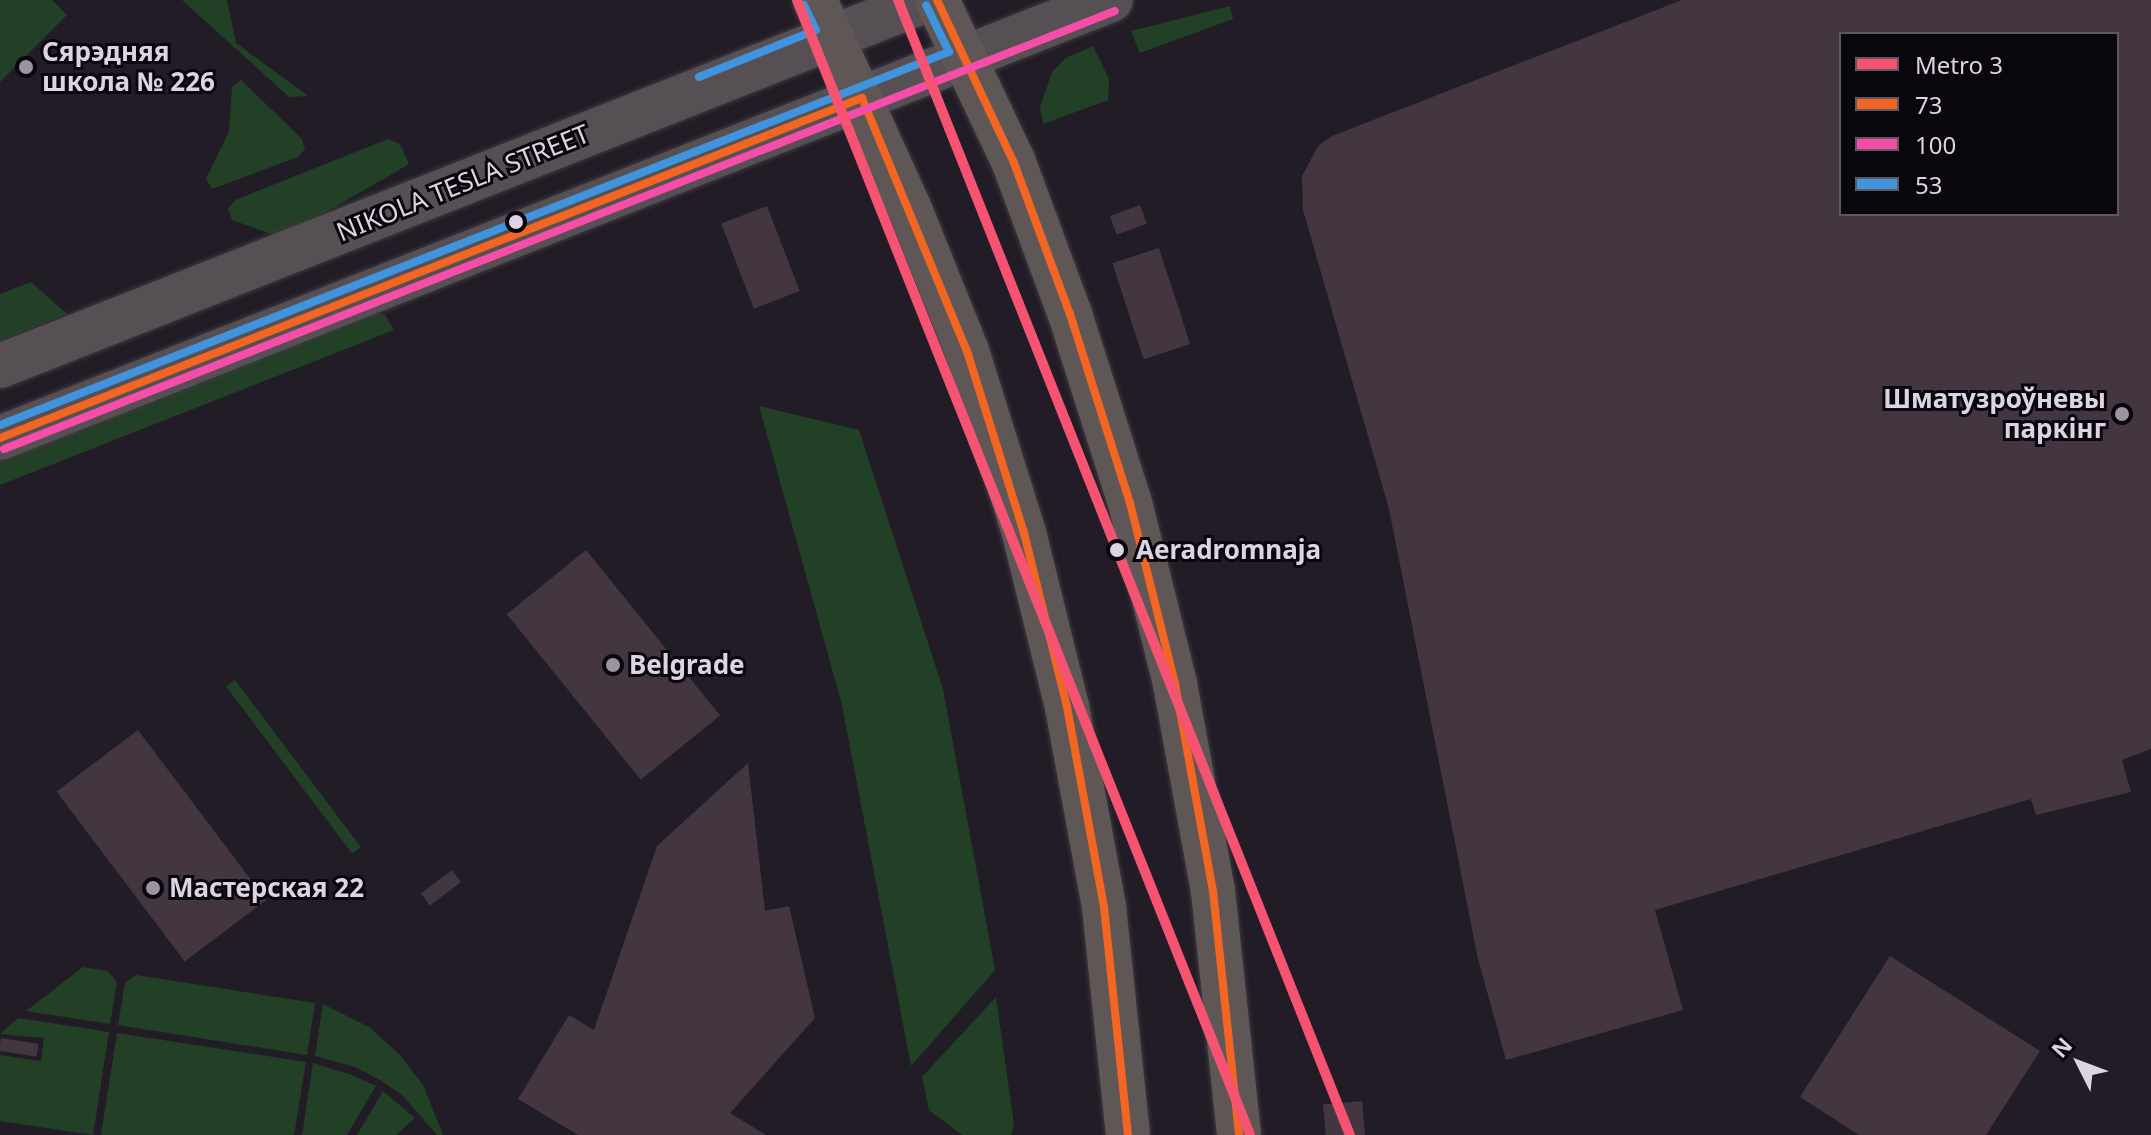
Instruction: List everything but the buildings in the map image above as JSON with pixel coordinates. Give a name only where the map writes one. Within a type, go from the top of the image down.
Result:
[{"type":"main road","name":"NIKOLA TESLA STREET","points":[[0,366],[824,18],[927,0]]},
{"type":"main road","points":[[937,0],[1029,204],[1070,314],[1130,503],[1175,684],[1213,891],[1239,1135]]},
{"type":"main road","points":[[0,438],[1111,0]]},
{"type":"main road","points":[[824,18],[862,98],[967,351],[1024,533],[1067,707],[1104,907],[1128,1135]]},
{"type":"green space","points":[[0,0],[52,0],[67,15],[0,82]]},
{"type":"green space","points":[[182,0],[227,0],[236,43],[308,96],[289,97]]},
{"type":"green space","points":[[1230,6],[1233,19],[1140,53],[1131,31]]},
{"type":"green space","points":[[1093,46],[1109,79],[1108,100],[1043,124],[1040,107],[1052,72],[1066,58]]},
{"type":"green space","points":[[241,80],[302,139],[305,149],[298,157],[212,189],[206,179],[229,131],[232,87]]},
{"type":"green space","points":[[388,139],[400,144],[409,164],[316,218],[274,235],[232,220],[228,209],[235,200]]},
{"type":"green space","points":[[31,282],[67,314],[0,341],[0,294]]},
{"type":"green space","points":[[376,312],[385,315],[394,330],[0,485],[0,460]]},
{"type":"green space","points":[[759,406],[859,430],[943,689],[995,970],[911,1066],[842,705]]},
{"type":"green space","points":[[235,680],[361,847],[352,854],[226,687]]},
{"type":"green space","points":[[83,967],[108,971],[117,982],[110,1024],[26,1011]]},
{"type":"green space","points":[[136,975],[315,1003],[307,1055],[118,1025],[125,983]]},
{"type":"green space","points":[[996,997],[1014,1125],[1011,1135],[962,1135],[929,1110],[922,1077]]},
{"type":"green space","points":[[323,1004],[369,1027],[400,1055],[423,1085],[443,1135],[437,1135],[403,1096],[380,1080],[355,1067],[315,1056]]},
{"type":"green space","points":[[18,1018],[109,1032],[93,1135],[0,1121],[0,1055],[41,1061],[44,1038],[0,1034]]},
{"type":"green space","points":[[117,1033],[306,1062],[294,1135],[101,1135]]},
{"type":"green space","points":[[313,1063],[376,1086],[347,1135],[302,1135]]},
{"type":"green space","points":[[383,1091],[415,1118],[396,1135],[357,1135]]},
{"type":"metro line","name":"3","points":[[797,0],[1250,1135]]},
{"type":"metro line","name":"3","points":[[898,0],[1350,1135]]},
{"type":"transit line","name":"73","points":[[937,0],[1014,163],[1070,314],[1130,503],[1175,684],[1213,891],[1239,1135]]},
{"type":"transit line","name":"53","points":[[699,77],[816,30],[804,5]]},
{"type":"transit line","name":"53","points":[[0,425],[949,52],[926,5]]},
{"type":"transit line","name":"100","points":[[4,449],[1115,11]]},
{"type":"transit line","name":"73","points":[[0,438],[862,98],[967,351],[1024,533],[1067,707],[1104,907],[1128,1135]]},
{"type":"place","name":"Сярэдняя школа № 226","points":[[26,67]]},
{"type":"place","name":"Шматузроўневы паркінг","points":[[2122,414]]},
{"type":"place","name":"Aeradromnaja","points":[[1117,550]]},
{"type":"place","name":"Belgrade","points":[[613,665]]},
{"type":"place","name":"Мастерская 22","points":[[153,888]]}]
